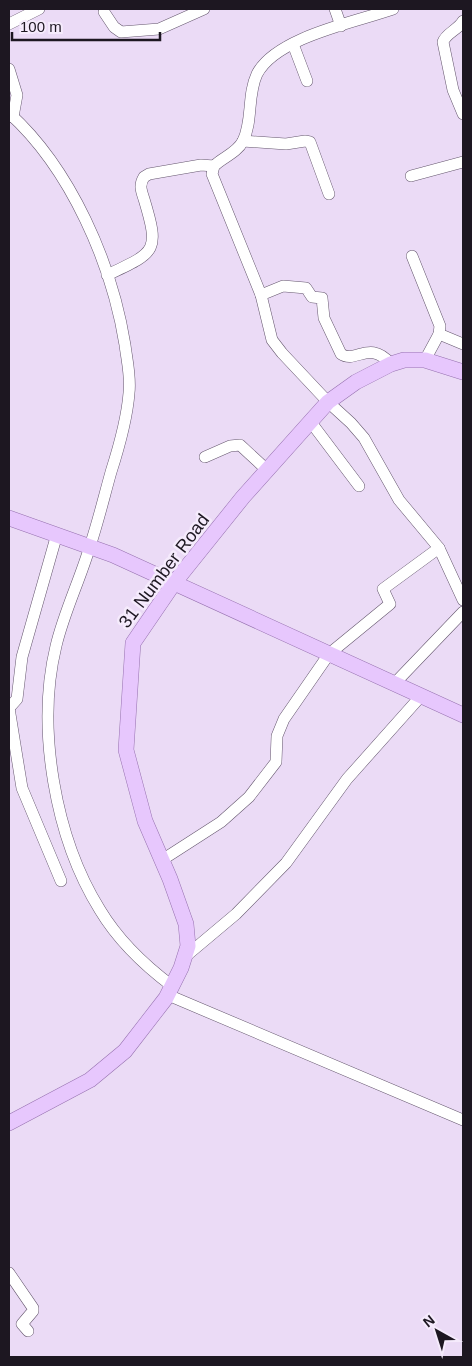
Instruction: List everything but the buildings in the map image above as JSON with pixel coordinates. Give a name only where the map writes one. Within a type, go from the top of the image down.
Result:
[{"type":"main road","name":"31 Number Road","points":[[9,1123],[101,1073],[132,1044],[167,996],[186,956],[189,935],[186,924],[145,821],[126,750],[133,643],[174,583],[267,470],[328,402],[356,382],[391,364],[404,360],[425,360],[463,372]]},
{"type":"main road","points":[[9,518],[89,545],[463,715]]},
{"type":"street","points":[[9,24],[40,9]]},
{"type":"street","points":[[104,12],[114,27],[121,32],[159,29],[204,9]]},
{"type":"street","points":[[335,9],[341,26]]},
{"type":"street","points":[[107,275],[143,256],[154,240],[153,228],[141,188],[144,177],[150,174],[201,165],[214,166],[233,152],[243,141],[252,87],[258,72],[272,56],[293,44],[393,9]]},
{"type":"street","points":[[463,21],[458,28],[445,37],[443,42],[453,90],[463,114]]},
{"type":"street","points":[[293,44],[307,81]]},
{"type":"street","points":[[9,69],[17,95],[11,115],[34,138],[58,171],[78,206],[114,293],[122,328],[130,392],[116,455],[56,646],[50,682],[46,718],[55,785],[60,810],[74,853],[100,910],[132,952],[152,971],[167,996],[463,1120]]},
{"type":"street","points":[[243,141],[286,144],[310,142],[329,194]]},
{"type":"street","points":[[410,176],[463,162]]},
{"type":"street","points":[[214,166],[213,178],[261,295],[272,340],[328,402],[352,423],[364,438],[399,500],[438,548],[463,600]]},
{"type":"street","points":[[412,256],[439,323],[439,334],[425,360]]},
{"type":"street","points":[[261,295],[287,285],[306,288],[312,297],[322,298],[324,318],[341,354],[348,357],[371,352],[379,353],[391,364]]},
{"type":"street","points":[[439,334],[463,344]]},
{"type":"street","points":[[310,421],[359,486]]},
{"type":"street","points":[[205,457],[230,446],[240,446],[267,470]]},
{"type":"street","points":[[59,535],[22,657],[17,699],[9,708],[18,776],[61,881]]},
{"type":"street","points":[[162,860],[231,814],[249,796],[274,767],[276,762],[277,736],[280,726],[329,654],[390,604],[383,589],[438,548]]},
{"type":"street","points":[[395,683],[463,612]]},
{"type":"street","points":[[186,956],[236,914],[275,876],[347,779],[421,696]]},
{"type":"street","points":[[9,1273],[33,1308],[32,1313],[22,1324],[28,1331]]}]
